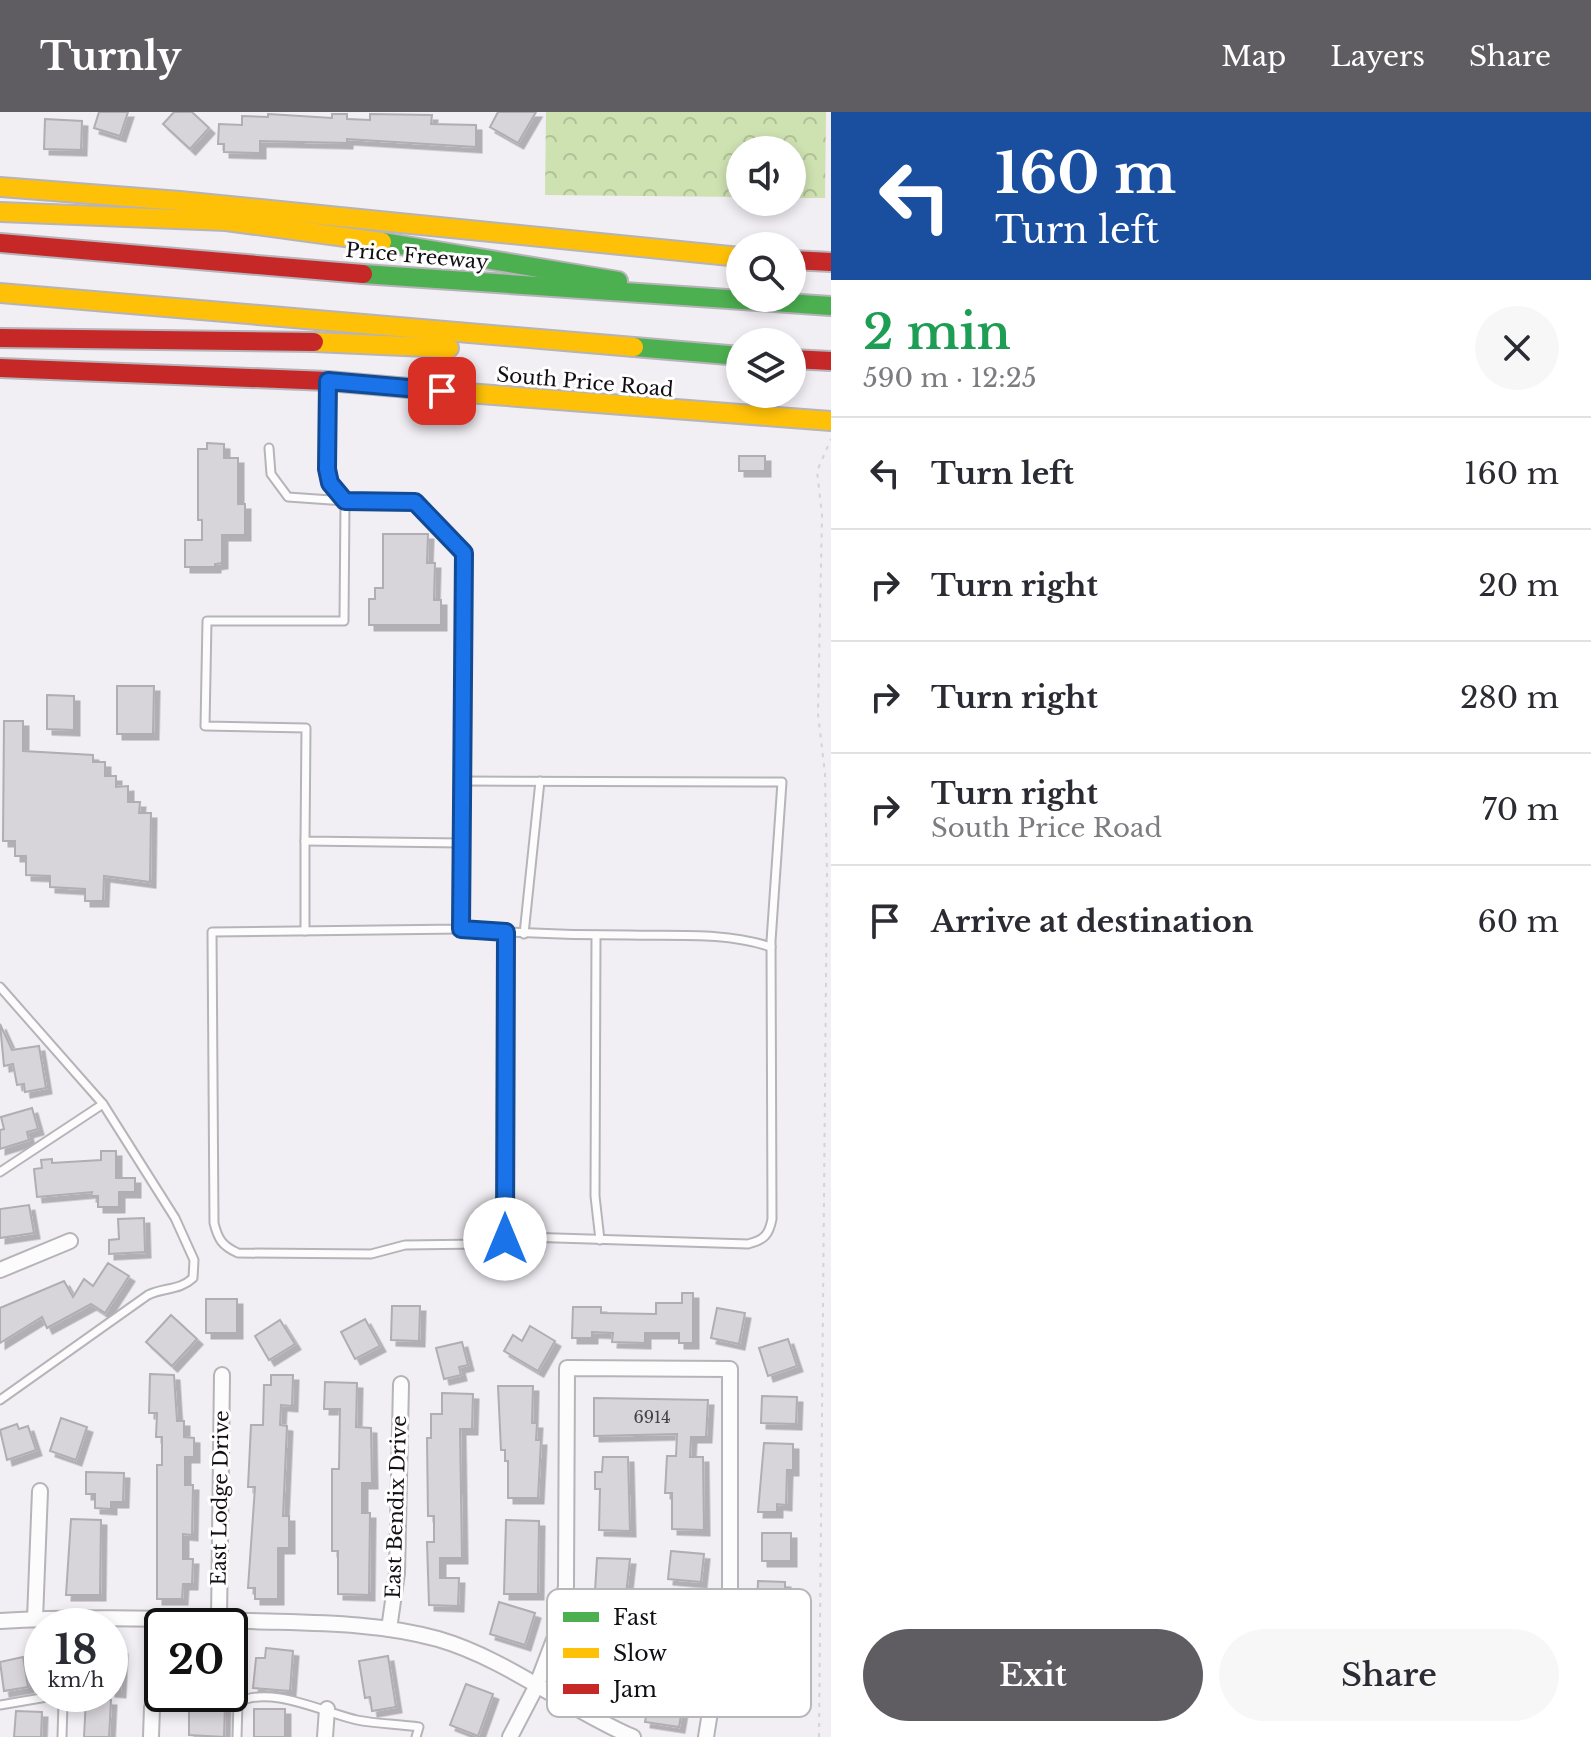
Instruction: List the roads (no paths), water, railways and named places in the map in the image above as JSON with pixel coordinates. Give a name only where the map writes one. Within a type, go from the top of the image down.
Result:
[{"type":"main road","points":[[0,187],[180,201],[726,256]]},
{"type":"main road","points":[[0,212],[226,221],[293,229],[582,274],[711,299]]},
{"type":"main road","name":"Price Freeway","points":[[0,243],[471,283],[831,306]]},
{"type":"main road","points":[[806,261],[831,262]]},
{"type":"main road","points":[[0,293],[726,355]]},
{"type":"main road","points":[[0,338],[334,342],[502,352],[674,352]]},
{"type":"main road","points":[[806,360],[831,361]]},
{"type":"main road","name":"South Price Road","points":[[0,368],[328,381],[681,412],[831,421]]},
{"type":"street","points":[[0,1270],[70,1241]]},
{"type":"street","points":[[565,1589],[567,1368],[730,1369],[730,1589]]},
{"type":"street","name":"East Lodge Drive","points":[[219,1608],[222,1375]]},
{"type":"street","name":"East Bendix Drive","points":[[389,1629],[397,1573],[401,1384]]},
{"type":"street","points":[[35,1608],[40,1491]]},
{"type":"street","points":[[0,1621],[24,1620]]},
{"type":"street","points":[[248,1621],[352,1624],[439,1639],[547,1693]]},
{"type":"street","points":[[510,1737],[547,1658]]},
{"type":"street","points":[[325,1737],[327,1709]]},
{"type":"street","points":[[151,1737],[152,1712]]},
{"type":"street","points":[[594,1717],[633,1737]]},
{"type":"street","points":[[706,1737],[709,1717]]},
{"type":"lane","points":[[305,931],[306,728],[205,726],[207,621],[344,621],[345,501],[330,483],[327,469],[328,381]]},
{"type":"lane","points":[[269,448],[271,474],[288,497],[302,501],[415,502],[464,553],[461,929]]},
{"type":"lane","points":[[462,781],[782,782],[771,947],[772,1219],[769,1234],[748,1244],[505,1239],[472,1245],[405,1245],[356,1254],[238,1253],[225,1248],[218,1239],[214,1223],[212,932],[461,929],[524,934],[747,939],[771,947]]},
{"type":"lane","points":[[524,934],[540,781]]},
{"type":"lane","points":[[305,841],[461,843]]},
{"type":"lane","points":[[505,1239],[506,932]]},
{"type":"lane","points":[[596,935],[595,1196],[600,1240]]},
{"type":"lane","points":[[0,987],[103,1104],[175,1218],[194,1260],[193,1278],[183,1287],[157,1290],[148,1295],[0,1400]]},
{"type":"lane","points":[[0,1172],[103,1104]]},
{"type":"lane","points":[[0,1705],[53,1696],[63,1704],[62,1737]]},
{"type":"lane","points":[[237,1737],[238,1703],[248,1697],[327,1709],[355,1719],[419,1727],[416,1737]]}]
